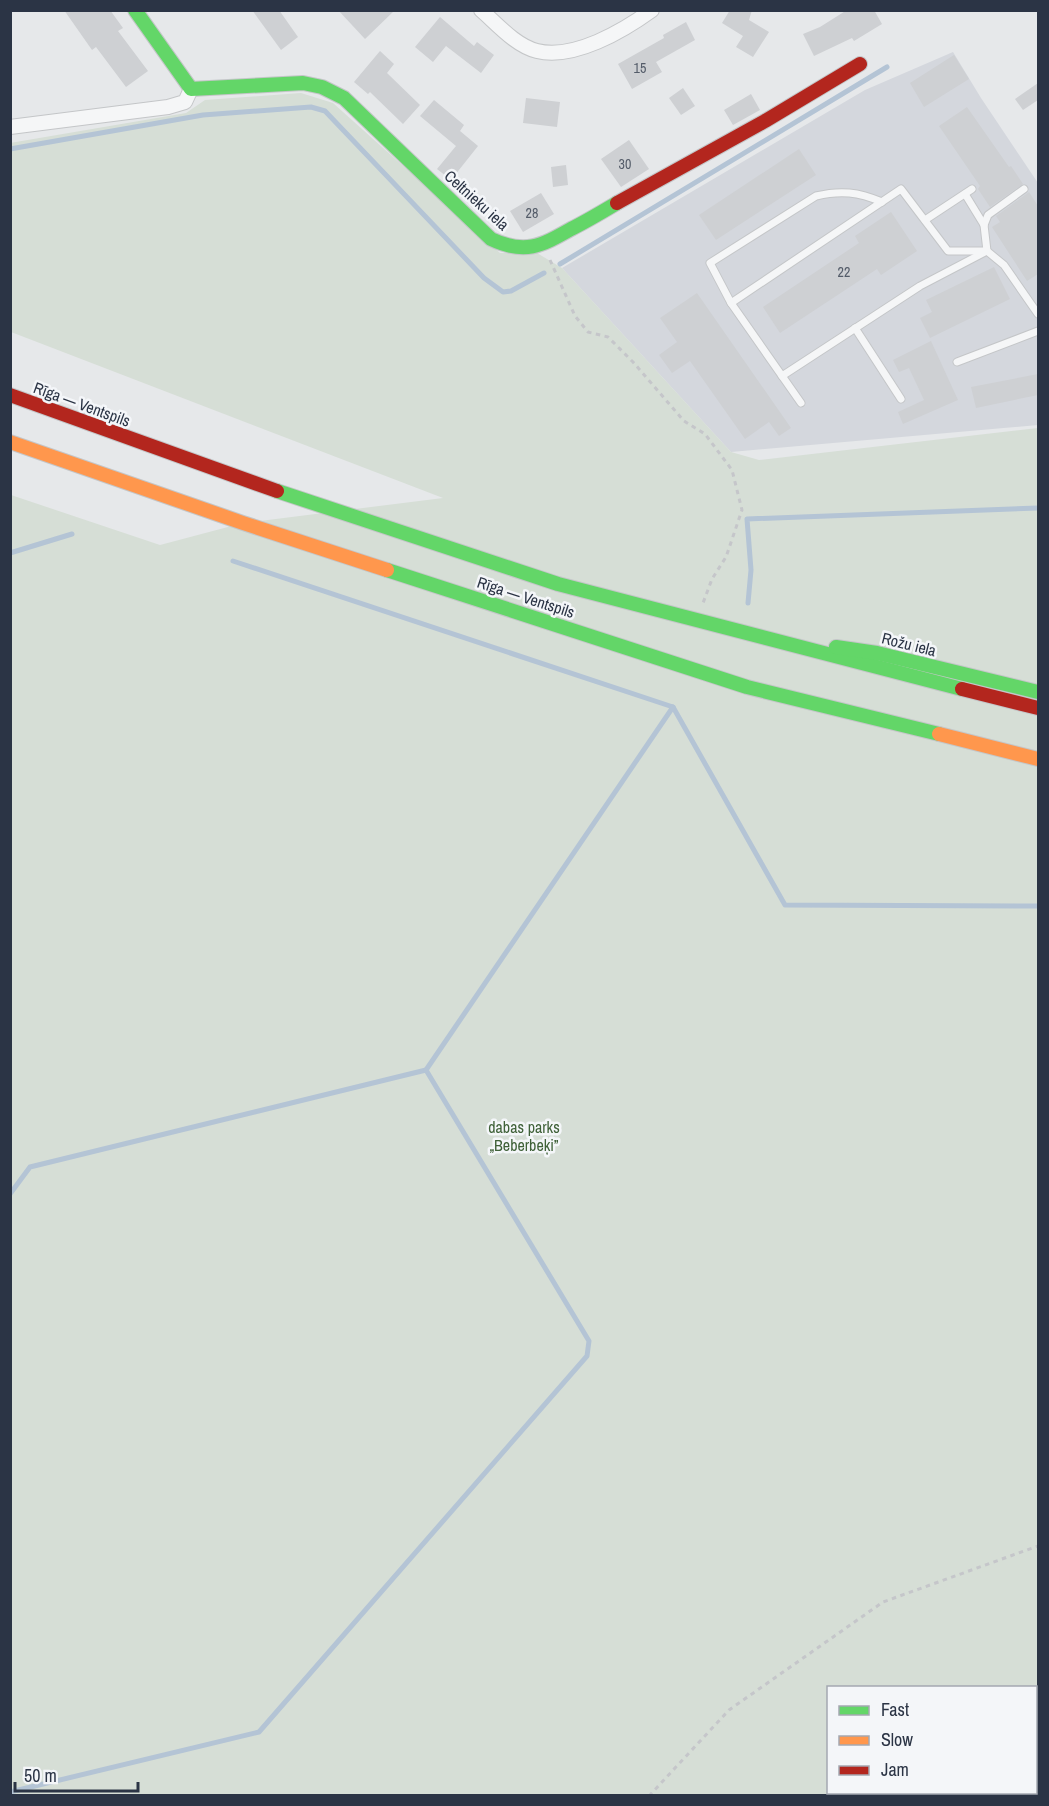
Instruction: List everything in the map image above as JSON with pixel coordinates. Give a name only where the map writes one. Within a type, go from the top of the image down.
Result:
[{"type":"main road","points":[[135,10],[191,89]]},
{"type":"main road","name":"Celtnieku iela","points":[[191,89],[303,82],[321,87],[344,98],[491,239],[511,249],[543,245],[765,121],[860,64]]},
{"type":"main road","name":"Rīga — Ventspils","points":[[10,395],[311,503],[558,584],[694,621],[1038,708]]},
{"type":"main road","name":"Rīga — Ventspils","points":[[10,442],[243,523],[747,687],[1038,759]]},
{"type":"main road","name":"Rožu iela","points":[[769,640],[877,653],[1038,692]]},
{"type":"street","points":[[481,10],[536,51],[554,52],[575,50],[599,41],[652,10]]},
{"type":"street","points":[[10,127],[168,107],[185,102],[191,89]]},
{"type":"lane","points":[[731,303],[901,189],[948,251],[987,251],[1004,265],[1038,314]]},
{"type":"lane","points":[[925,220],[972,189]]},
{"type":"lane","points":[[984,225],[988,215],[1024,189]]},
{"type":"lane","points":[[801,403],[731,303],[710,263],[816,195],[836,191],[866,195],[882,202]]},
{"type":"lane","points":[[965,194],[984,225],[987,251]]},
{"type":"lane","points":[[782,376],[920,286],[987,251]]},
{"type":"lane","points":[[855,328],[901,399]]},
{"type":"lane","points":[[957,362],[1038,331]]},
{"type":"path","points":[[543,245],[575,316],[588,332],[608,337],[684,421],[705,434],[732,470],[742,510],[726,556],[712,579],[708,593],[694,621]]},
{"type":"path","points":[[649,1796],[729,1710],[883,1602],[1038,1546]]},
{"type":"shaded area","points":[[953,52],[1038,183],[1038,425],[731,452],[562,268],[865,90]]},
{"type":"green space","name":"dabas parks „Beberbeķi”","points":[[301,93],[333,103],[500,253],[537,253],[562,268],[731,452],[759,460],[1038,428],[1038,1795],[11,1795],[11,495],[160,545],[243,523],[443,498],[11,332],[10,143],[186,113],[205,100]]},
{"type":"building","points":[[64,10],[110,10],[123,28],[118,31],[148,71],[126,87],[96,47],[92,50]]},
{"type":"building","points":[[252,10],[279,10],[298,37],[281,50]]},
{"type":"building","points":[[338,10],[395,10],[365,39]]},
{"type":"building","points":[[730,10],[752,10],[749,20],[769,32],[753,57],[736,47],[743,36],[722,23]]},
{"type":"building","points":[[847,10],[874,10],[882,24],[854,41],[852,38],[814,56],[803,34],[820,27]]},
{"type":"building","points":[[440,17],[474,46],[477,42],[494,55],[481,73],[446,46],[433,62],[415,47]]},
{"type":"building","points":[[686,22],[695,40],[656,62],[662,72],[632,89],[618,64],[664,38],[663,35]]},
{"type":"building","points":[[380,51],[394,64],[387,73],[420,105],[403,124],[370,92],[368,94],[354,82]]},
{"type":"building","points":[[954,55],[969,79],[924,107],[910,83]]},
{"type":"building","points":[[1038,83],[1038,100],[1023,110],[1015,99]]},
{"type":"building","points":[[683,88],[695,106],[681,115],[669,98]]},
{"type":"building","points":[[751,94],[760,110],[733,125],[724,110]]},
{"type":"building","points":[[526,98],[560,102],[557,127],[523,123]]},
{"type":"building","points":[[434,100],[464,125],[460,131],[478,146],[451,180],[437,169],[456,146],[420,116]]},
{"type":"building","points":[[967,107],[1023,184],[990,207],[978,189],[980,186],[939,126]]},
{"type":"building","points":[[629,140],[649,169],[621,187],[601,159]]},
{"type":"building","points":[[799,149],[816,175],[716,240],[699,215]]},
{"type":"building","points":[[566,165],[568,185],[553,187],[551,167]]},
{"type":"building","points":[[1029,192],[1038,206],[1038,274],[1027,281],[992,227],[1000,222],[996,216]]},
{"type":"building","points":[[541,193],[554,214],[523,232],[510,211]]},
{"type":"building","points":[[891,212],[917,251],[881,275],[877,269],[780,333],[763,307],[859,243],[855,236]]},
{"type":"building","points":[[994,267],[1010,299],[930,338],[920,318],[932,312],[926,300]]},
{"type":"building","points":[[697,293],[791,428],[779,436],[769,422],[745,439],[690,361],[672,373],[659,355],[677,342],[660,318]]},
{"type":"building","points":[[931,341],[958,400],[903,424],[898,412],[924,400],[909,368],[899,372],[893,360]]},
{"type":"building","points":[[1038,374],[1038,395],[976,408],[971,387]]},
{"type":"waterway","points":[[560,264],[887,67]]},
{"type":"waterway","points":[[10,149],[203,115],[311,107],[325,111],[484,278],[503,292],[511,291],[544,273]]},
{"type":"waterway","points":[[748,603],[751,570],[747,519],[1038,508]]},
{"type":"waterway","points":[[10,553],[72,534]]},
{"type":"waterway","points":[[233,561],[673,707],[785,905],[1038,906]]},
{"type":"waterway","points":[[10,1194],[30,1167],[426,1070],[673,707]]},
{"type":"waterway","points":[[10,1792],[259,1732],[587,1356],[589,1341],[426,1070]]},
{"type":"traffic: fast","points":[[135,10],[191,89],[303,83],[322,87],[344,98],[491,239],[503,244],[514,247],[541,244],[617,203]]},
{"type":"traffic: fast","points":[[277,491],[558,584],[962,689]]},
{"type":"traffic: fast","points":[[387,570],[747,687],[939,734]]},
{"type":"traffic: fast","points":[[836,647],[877,653],[1038,692]]},
{"type":"traffic: slow","points":[[10,442],[387,570]]},
{"type":"traffic: slow","points":[[939,734],[1038,759]]},
{"type":"traffic: jam","points":[[617,203],[765,121],[860,64]]},
{"type":"traffic: jam","points":[[10,395],[277,491]]},
{"type":"traffic: jam","points":[[962,689],[1038,708]]}]
